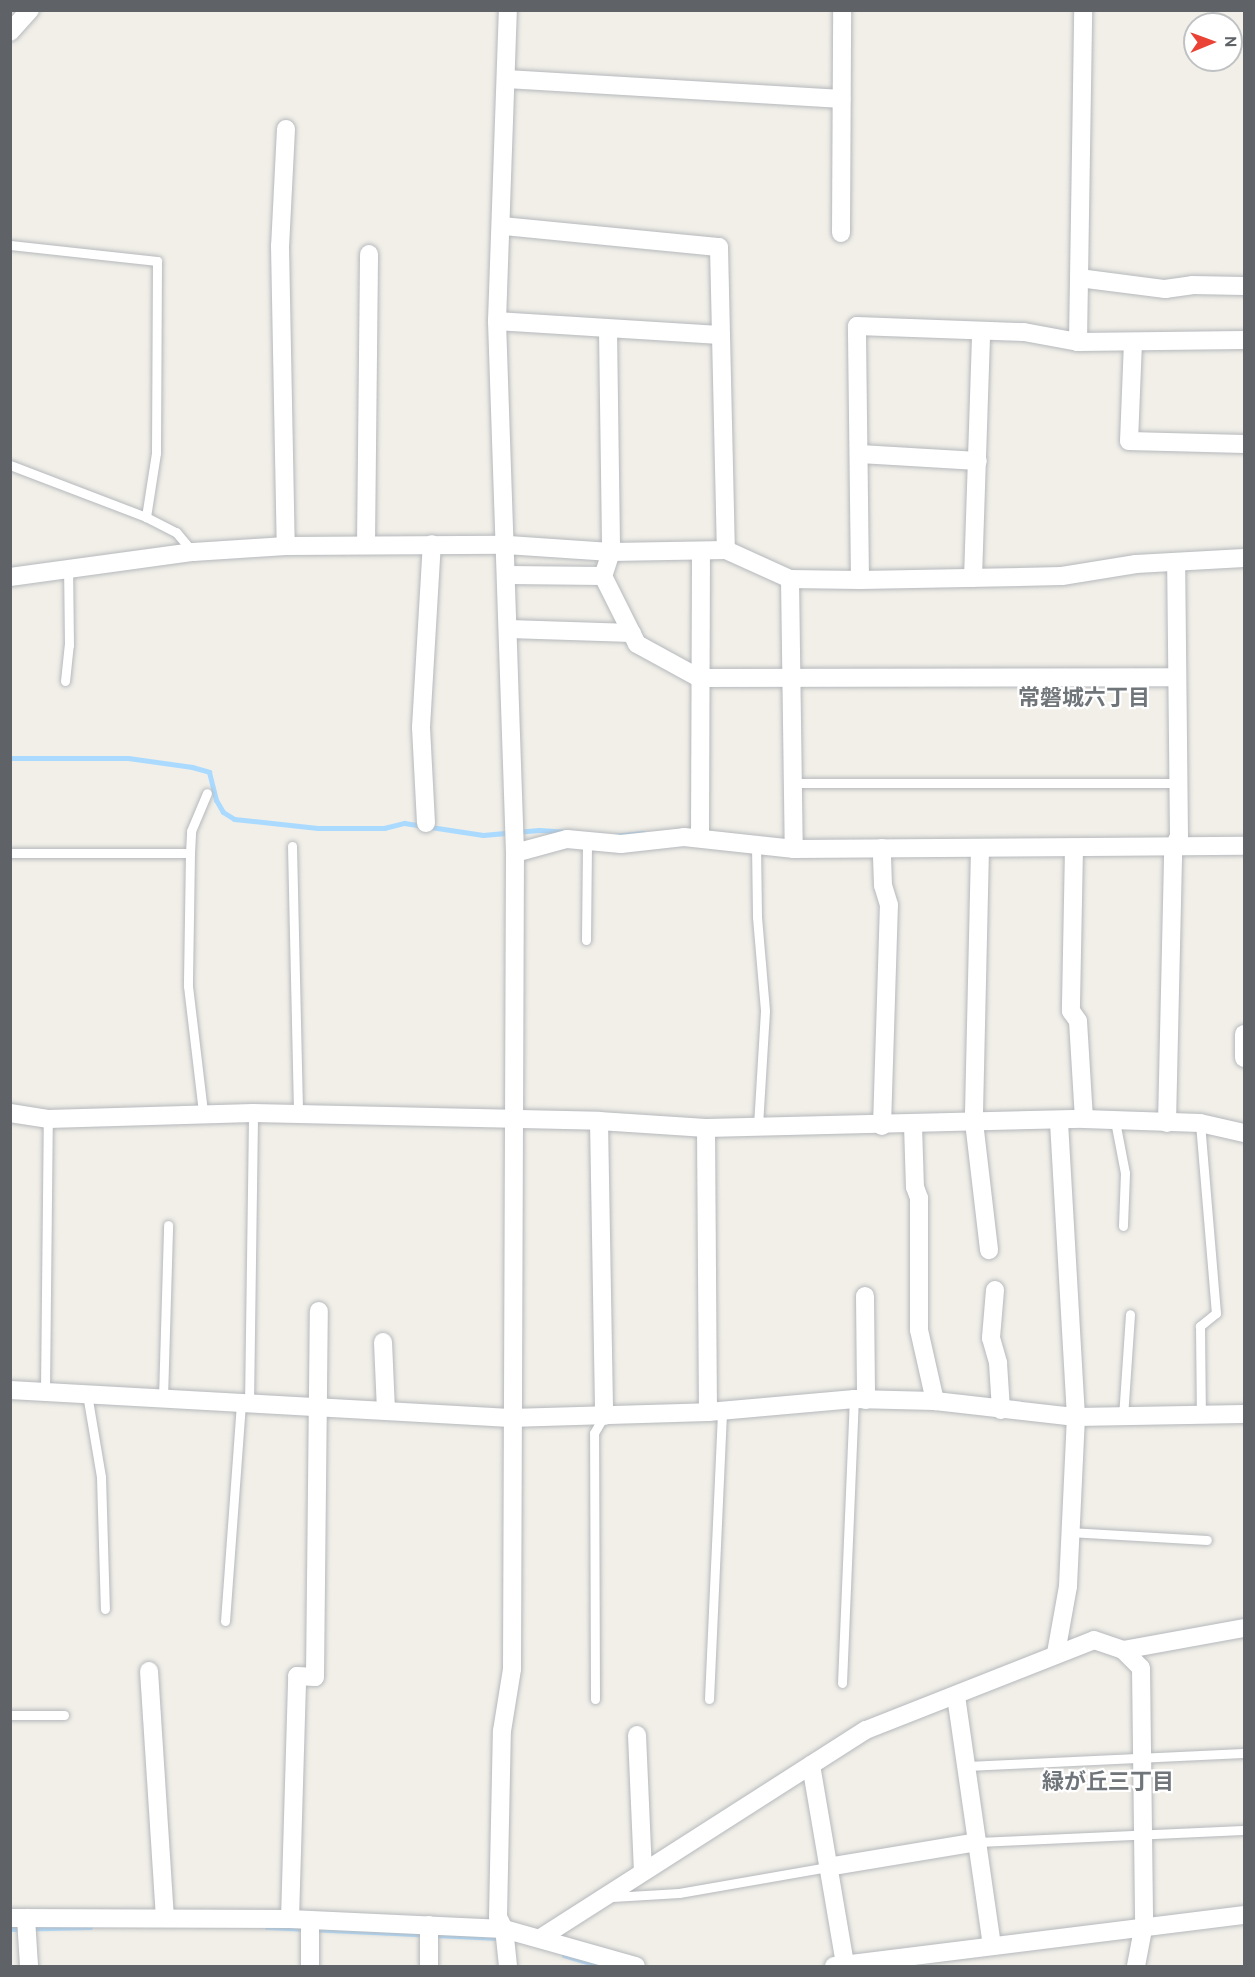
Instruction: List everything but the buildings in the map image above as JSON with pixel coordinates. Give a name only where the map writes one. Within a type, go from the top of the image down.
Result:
[{"type":"street","points":[[10,32],[30,10]]},
{"type":"street","points":[[508,10],[503,226],[497,321],[507,545],[515,854],[510,1418],[512,1669],[502,1731],[498,1917],[504,1929],[508,1966]]},
{"type":"street","points":[[841,233],[842,10]]},
{"type":"street","points":[[1078,342],[1083,10]]},
{"type":"street","points":[[507,79],[842,99]]},
{"type":"street","points":[[285,129],[280,246],[286,546]]},
{"type":"street","points":[[503,226],[719,247],[719,335],[726,550]]},
{"type":"street","points":[[366,545],[369,254]]},
{"type":"street","points":[[1079,278],[1165,289],[1245,286]]},
{"type":"street","points":[[497,321],[608,330],[719,335]]},
{"type":"street","points":[[860,580],[857,326],[1024,332],[1078,342],[1245,340]]},
{"type":"street","points":[[608,330],[611,552],[603,576],[637,644],[699,678],[1177,677]]},
{"type":"street","points":[[973,578],[981,331]]},
{"type":"street","points":[[1133,342],[1129,441],[1245,444]]},
{"type":"street","points":[[860,454],[978,461]]},
{"type":"street","points":[[426,823],[421,727],[432,544]]},
{"type":"street","points":[[10,577],[193,552],[286,546],[432,544],[507,545],[611,552],[726,550],[790,579],[860,580],[1062,576],[1136,564],[1176,564],[1245,558]]},
{"type":"street","points":[[700,837],[701,552]]},
{"type":"street","points":[[1167,1123],[1173,849],[1179,836],[1176,564]]},
{"type":"street","points":[[508,575],[603,576]]},
{"type":"street","points":[[790,579],[794,849]]},
{"type":"street","points":[[509,629],[632,633]]},
{"type":"street","points":[[515,854],[567,839],[621,844],[700,837],[794,849],[1173,849],[1245,846]]},
{"type":"street","points":[[882,848],[883,885],[889,905],[882,1126]]},
{"type":"street","points":[[1074,848],[1071,1011],[1078,1022],[1084,1119]]},
{"type":"street","points":[[981,849],[974,1122],[989,1250]]},
{"type":"street","points":[[1245,1034],[1245,1059]]},
{"type":"street","points":[[10,1113],[48,1119],[123,1119],[203,1112],[253,1113],[512,1121],[599,1121],[706,1128],[758,1124],[882,1126],[1084,1119],[1200,1123],[1245,1133]]},
{"type":"street","points":[[599,1121],[604,1416]]},
{"type":"street","points":[[1056,1653],[1068,1586],[1076,1417],[1059,1121]]},
{"type":"street","points":[[913,1125],[915,1187],[920,1198],[919,1330],[935,1401]]},
{"type":"street","points":[[706,1128],[715,1412]]},
{"type":"street","points":[[995,1290],[991,1338],[998,1363],[1001,1410]]},
{"type":"street","points":[[860,1399],[865,1296]]},
{"type":"street","points":[[290,1918],[297,1677],[315,1677],[320,1406],[319,1311]]},
{"type":"street","points":[[383,1342],[386,1410]]},
{"type":"street","points":[[10,1390],[45,1389],[245,1404],[320,1406],[510,1418],[715,1412],[860,1399],[935,1401],[1076,1417],[1245,1414]]},
{"type":"street","points":[[1123,1650],[1245,1628]]},
{"type":"street","points":[[542,1937],[866,1730],[956,1696],[1056,1653],[1094,1640],[1123,1650],[1141,1668],[1145,1833],[1144,1924],[1136,1966]]},
{"type":"street","points":[[149,1671],[165,1917]]},
{"type":"street","points":[[956,1696],[992,1945]]},
{"type":"street","points":[[637,1735],[643,1871]]},
{"type":"street","points":[[812,1765],[828,1867],[839,1965],[1144,1924],[1245,1915]]},
{"type":"street","points":[[828,1867],[977,1842]]},
{"type":"street","points":[[29,1966],[18,1918],[290,1918],[504,1929],[542,1937],[636,1966]]},
{"type":"street","points":[[310,1920],[310,1966]]},
{"type":"street","points":[[429,1925],[429,1966]]},
{"type":"lane","points":[[10,245],[157,261],[156,453],[146,517]]},
{"type":"lane","points":[[10,465],[146,517],[176,532],[193,552]]},
{"type":"lane","points":[[65,681],[69,645],[68,568]]},
{"type":"lane","points":[[794,783],[1178,783]]},
{"type":"lane","points":[[203,1112],[188,986],[191,831],[207,793]]},
{"type":"lane","points":[[586,940],[587,841]]},
{"type":"lane","points":[[756,844],[757,917],[765,1011],[758,1124]]},
{"type":"lane","points":[[292,846],[298,1114]]},
{"type":"lane","points":[[10,853],[190,853]]},
{"type":"lane","points":[[225,1621],[245,1404],[253,1113]]},
{"type":"lane","points":[[45,1389],[48,1119]]},
{"type":"lane","points":[[1115,1121],[1125,1173],[1123,1226]]},
{"type":"lane","points":[[1200,1123],[1216,1313],[1200,1326],[1201,1415]]},
{"type":"lane","points":[[163,1398],[168,1225]]},
{"type":"lane","points":[[1123,1416],[1130,1314]]},
{"type":"lane","points":[[87,1393],[101,1477],[105,1609]]},
{"type":"lane","points":[[842,1683],[860,1399]]},
{"type":"lane","points":[[709,1699],[715,1412]]},
{"type":"lane","points":[[595,1699],[594,1433],[604,1416]]},
{"type":"lane","points":[[1069,1532],[1207,1540]]},
{"type":"lane","points":[[10,1715],[64,1715]]},
{"type":"lane","points":[[966,1766],[1245,1753]]},
{"type":"lane","points":[[977,1842],[1245,1830]]},
{"type":"lane","points":[[601,1898],[679,1893],[828,1867]]},
{"type":"waterway","points":[[10,758],[128,758],[192,767],[209,772],[216,800],[223,812],[234,819],[318,828],[384,828],[404,823],[483,835],[539,830],[569,832]]},
{"type":"waterway","points":[[613,836],[643,833]]},
{"type":"waterway","points":[[10,1929],[90,1927]]},
{"type":"waterway","points":[[267,1927],[500,1938]]},
{"type":"waterway","points":[[564,1955],[600,1966]]},
{"type":"district","name":"常磐城六丁目","points":[[1084,700]]},
{"type":"district","name":"緑が丘三丁目","points":[[1108,1784]]}]
